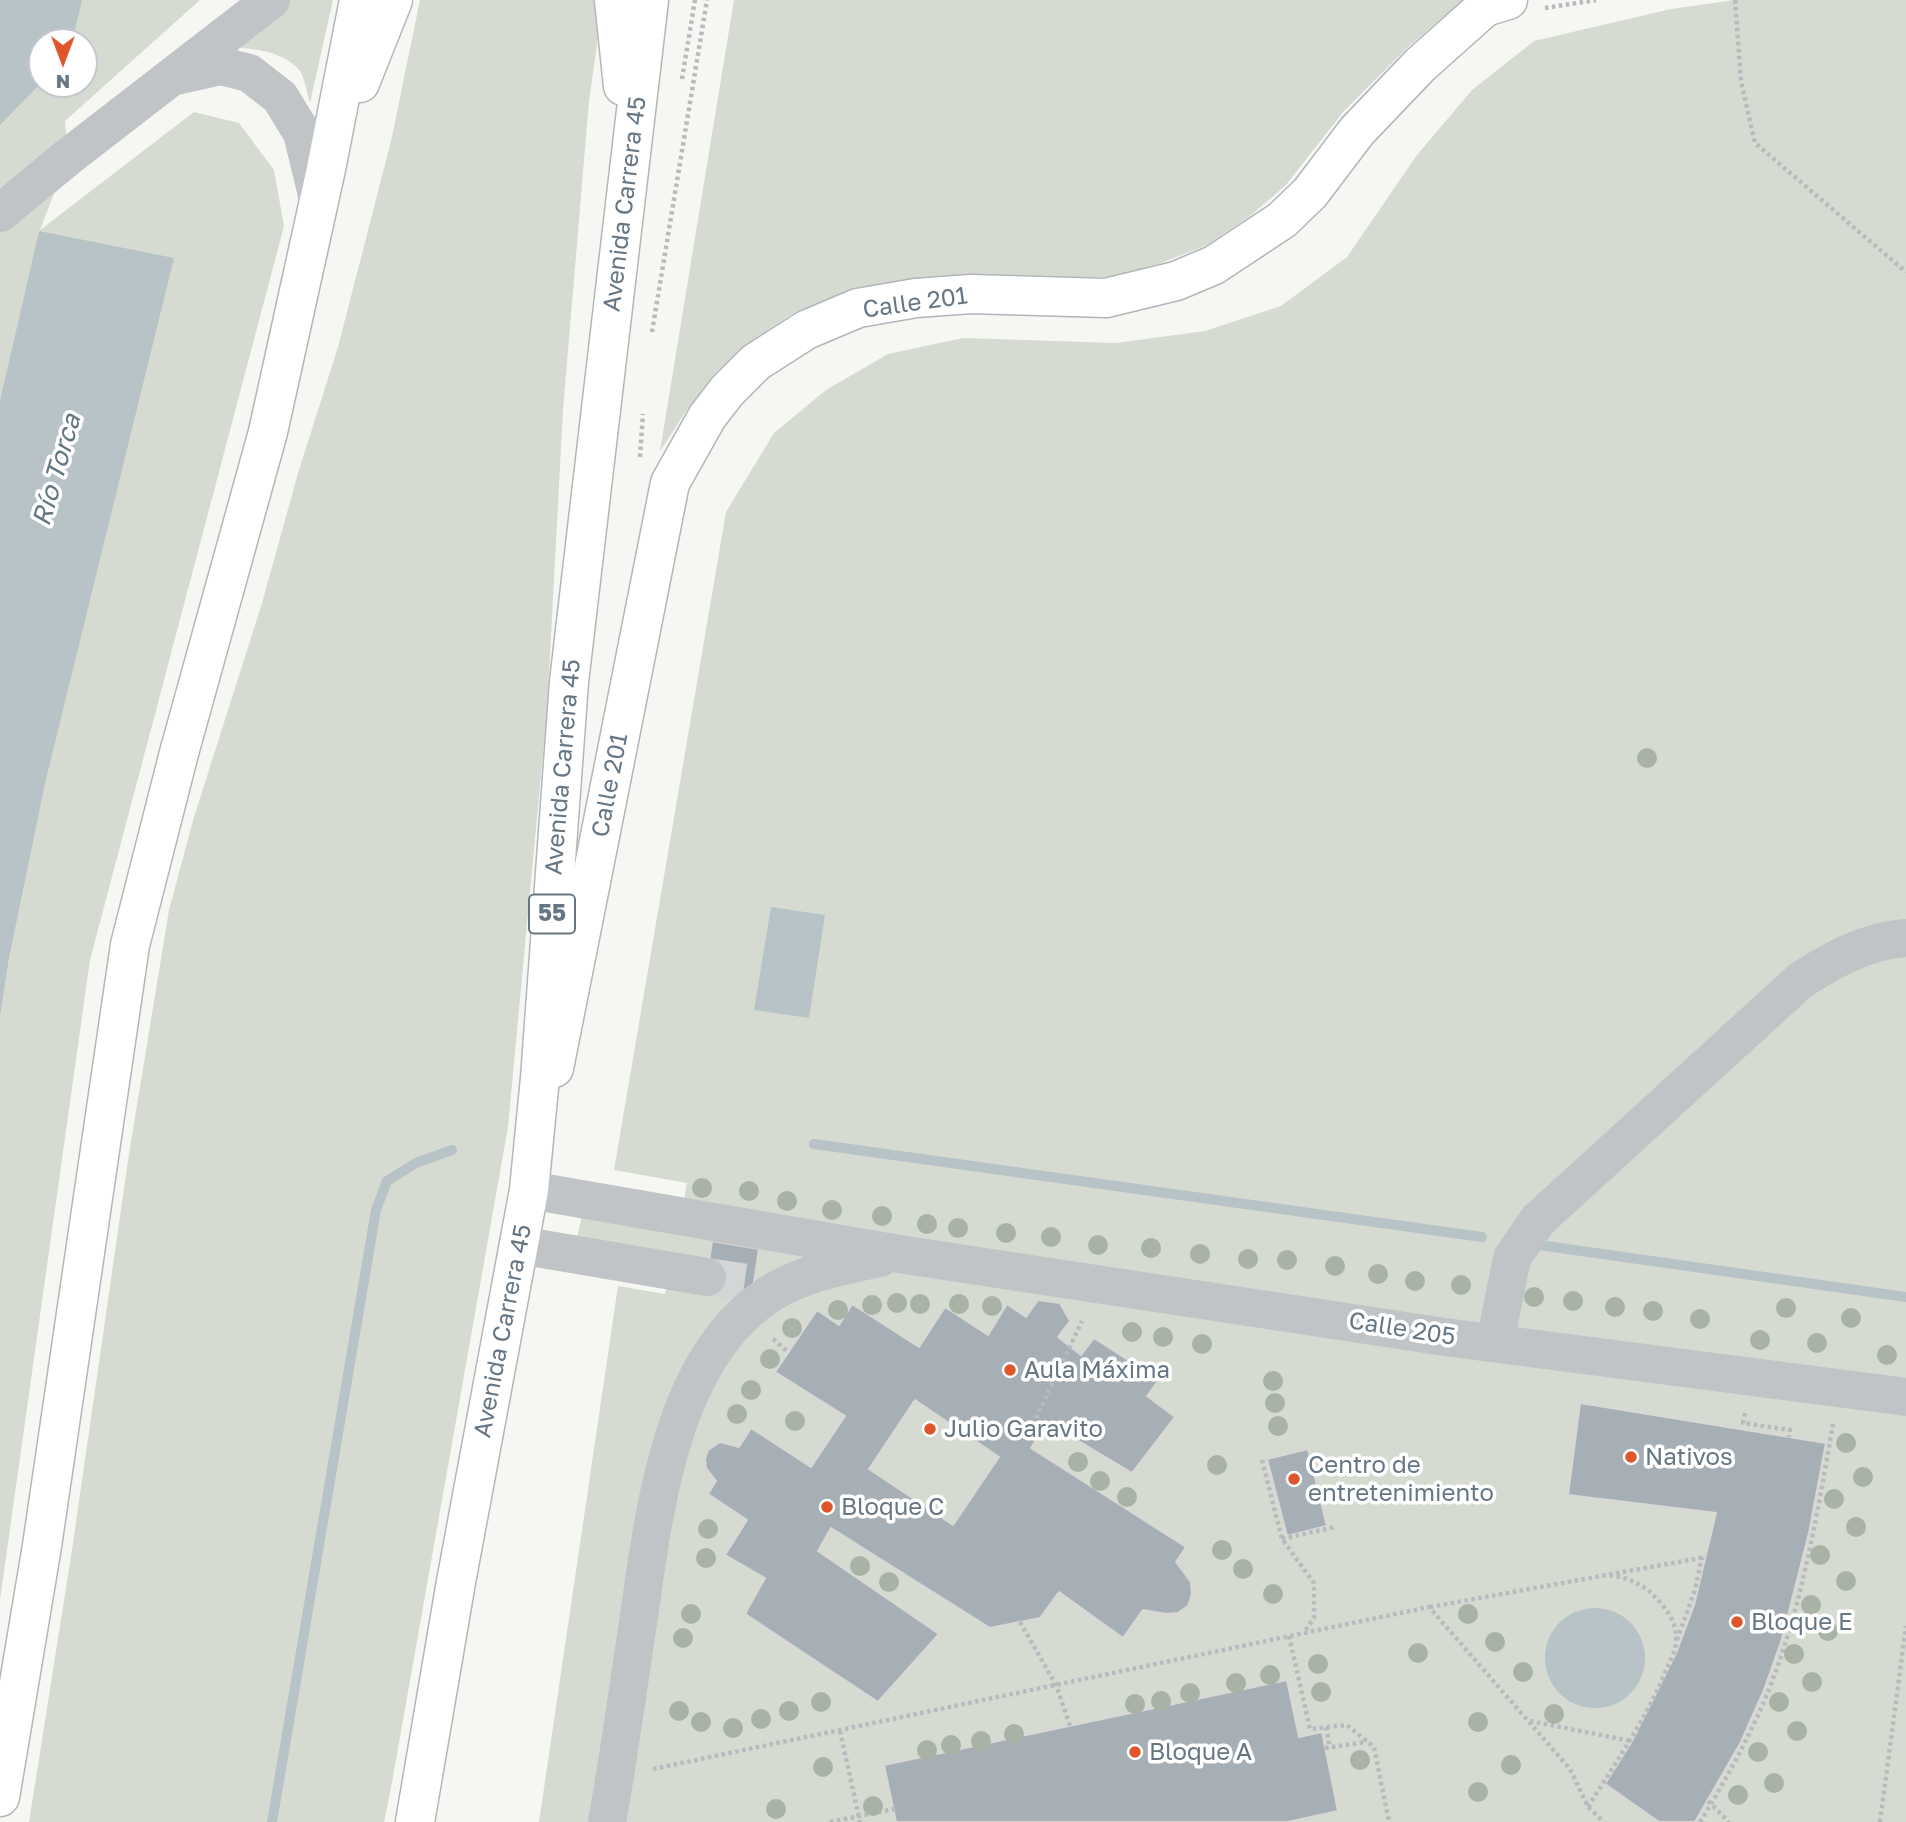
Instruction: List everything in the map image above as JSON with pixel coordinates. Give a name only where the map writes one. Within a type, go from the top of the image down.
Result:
[{"type":"main road","points":[[0,1797],[42,1546],[130,945],[179,752],[268,432],[322,186],[359,0]]},
{"type":"main road","points":[[322,186],[393,0]]},
{"type":"main road","points":[[614,0],[630,158]]},
{"type":"main road","name":"Avenida Carrera 45","points":[[415,1822],[529,1190],[569,682],[649,0]]},
{"type":"main road","name":"Calle 201","points":[[529,1190],[670,483],[707,417],[727,391],[756,362],[806,330],[859,308],[916,298],[971,294],[1106,298],[1176,281],[1214,265],[1282,220],[1310,193],[1357,131],[1420,65],[1485,7],[1526,4]]},
{"type":"lane","points":[[0,214],[68,156],[271,0]]},
{"type":"lane","points":[[170,77],[221,66],[249,73],[279,97],[302,133],[322,186]]},
{"type":"lane","points":[[1495,1343],[1512,1258],[1538,1220],[1801,980],[1832,960],[1868,945],[1906,938]]},
{"type":"lane","name":"Calle 205","points":[[529,1190],[899,1254],[1445,1337],[1906,1397]]},
{"type":"lane","points":[[519,1245],[706,1277]]},
{"type":"lane","points":[[607,1822],[655,1505],[673,1440],[700,1372],[730,1328],[756,1303],[766,1287],[821,1270],[899,1254]]},
{"type":"path","points":[[651,338],[707,0]]},
{"type":"path","points":[[1526,4],[1596,0]]},
{"type":"path","points":[[1735,0],[1741,81],[1755,143],[1906,272]]},
{"type":"path","points":[[643,404],[639,456],[675,474]]},
{"type":"path","points":[[1036,1418],[1082,1319]]},
{"type":"path","points":[[766,1335],[789,1352]]},
{"type":"path","points":[[1700,1822],[1751,1730],[1779,1662],[1798,1594],[1835,1415]]},
{"type":"path","points":[[1262,1460],[1275,1499],[1282,1539],[1314,1583],[1314,1618],[1305,1632]]},
{"type":"path","points":[[1282,1539],[1335,1527]]},
{"type":"path","points":[[645,1771],[1305,1632],[1704,1557],[1676,1645],[1653,1700],[1631,1741],[1588,1807]]},
{"type":"path","points":[[1606,1575],[1620,1576],[1651,1592],[1673,1622],[1676,1645]]},
{"type":"path","points":[[1429,1607],[1570,1769],[1588,1807],[1604,1822]]},
{"type":"path","points":[[1020,1622],[1056,1685],[1070,1726]]},
{"type":"path","points":[[1880,1822],[1906,1626]]},
{"type":"path","points":[[1289,1636],[1310,1730],[1347,1725],[1374,1747],[1389,1822]]},
{"type":"path","points":[[1528,1721],[1631,1741]]},
{"type":"path","points":[[1326,1727],[1328,1748],[1367,1741]]},
{"type":"path","points":[[840,1731],[859,1819]]},
{"type":"path","points":[[1710,1802],[1729,1822]]},
{"type":"path","points":[[830,1822],[859,1819],[894,1809]]},
{"type":"shaded area","points":[[0,0],[200,0],[98,91],[98,28],[28,28],[28,98],[91,98],[65,121],[68,157],[40,230],[194,112],[239,123],[274,170],[284,226],[90,960],[0,1600],[0,1018],[9,959],[47,775],[39,232],[0,400]]},
{"type":"shaded area","points":[[291,0],[333,0],[310,103],[302,74],[293,64],[269,52],[232,47]]},
{"type":"shaded area","points":[[420,0],[597,0],[599,30],[589,101],[563,410],[547,711],[508,1127],[384,1822],[29,1822],[72,1550],[129,1154],[169,910],[194,817],[262,603],[298,473],[338,347],[391,141]]},
{"type":"shaded area","points":[[734,0],[1463,0],[1407,48],[1344,111],[1286,185],[1250,216],[1207,245],[1161,263],[1112,277],[998,278],[844,296],[795,312],[756,338],[717,372],[660,451]]},
{"type":"shaded area","points":[[1734,0],[1906,0],[1906,1822],[539,1822],[618,1286],[665,1294],[672,1255],[577,1238],[582,1216],[681,1216],[687,1183],[614,1170],[726,512],[774,433],[826,390],[888,354],[963,338],[1116,343],[1205,331],[1281,306],[1347,257],[1417,155],[1472,90],[1534,41],[1671,9]]},
{"type":"water","points":[[0,0],[82,0],[75,28],[28,28],[28,96],[0,125]]},
{"type":"water","name":"Río Torca","points":[[39,231],[174,258],[47,775],[9,959],[0,1018],[0,400]]},
{"type":"water","points":[[771,907],[825,915],[809,1018],[754,1010]]},
{"type":"water","points":[[1595,1608],[1614,1612],[1631,1622],[1641,1639],[1645,1658],[1641,1677],[1631,1694],[1614,1704],[1595,1708],[1576,1704],[1559,1694],[1549,1677],[1545,1658],[1549,1639],[1559,1622],[1576,1612]]},
{"type":"building","points":[[712,1241],[759,1249],[752,1296],[705,1289]]},
{"type":"building","name":"Bloque C","points":[[1038,1300],[1060,1303],[1070,1321],[1058,1337],[1081,1355],[1094,1338],[1159,1380],[1147,1396],[1175,1417],[1132,1473],[1047,1422],[1031,1448],[1186,1547],[1176,1562],[1191,1582],[1192,1594],[1188,1606],[1178,1613],[1143,1610],[1123,1638],[1059,1592],[1040,1618],[990,1628],[831,1528],[818,1551],[939,1634],[878,1702],[745,1614],[765,1578],[725,1555],[747,1520],[708,1494],[716,1481],[706,1468],[708,1450],[720,1442],[739,1447],[751,1428],[811,1467],[845,1416],[775,1372],[817,1310],[839,1325],[852,1304],[919,1347],[945,1307],[988,1335],[1007,1304],[1026,1317]],"holes":[[[915,1400],[999,1457],[953,1525],[869,1469]]]},
{"type":"building","name":"Bloque E","points":[[1580,1403],[1826,1443],[1809,1533],[1782,1639],[1764,1690],[1741,1742],[1695,1822],[1659,1822],[1605,1784],[1632,1741],[1676,1653],[1694,1605],[1716,1513],[1568,1495]]},
{"type":"building","name":"Centro de entretenimiento","points":[[1308,1449],[1327,1526],[1287,1536],[1267,1459]]},
{"type":"building","name":"Bloque A","points":[[1287,1680],[1299,1737],[1322,1732],[1338,1811],[1288,1822],[896,1822],[884,1765]]},
{"type":"waterway","points":[[814,1144],[1482,1237]]},
{"type":"waterway","points":[[272,1822],[376,1210],[387,1181],[416,1163],[452,1150]]},
{"type":"waterway","points":[[1539,1245],[1906,1297]]},
{"type":"tunnel","points":[[707,1277],[754,1284]]},
{"type":"place","name":"Aula Máxima","points":[[1010,1370]]},
{"type":"place","name":"Julio Garavito","points":[[930,1429]]},
{"type":"place","name":"Nativos","points":[[1631,1457]]},
{"type":"place","name":"Centro de entretenimiento","points":[[1294,1479]]},
{"type":"place","name":"Bloque C","points":[[827,1507]]},
{"type":"place","name":"Bloque E","points":[[1737,1622]]},
{"type":"place","name":"Bloque A","points":[[1135,1752]]}]
